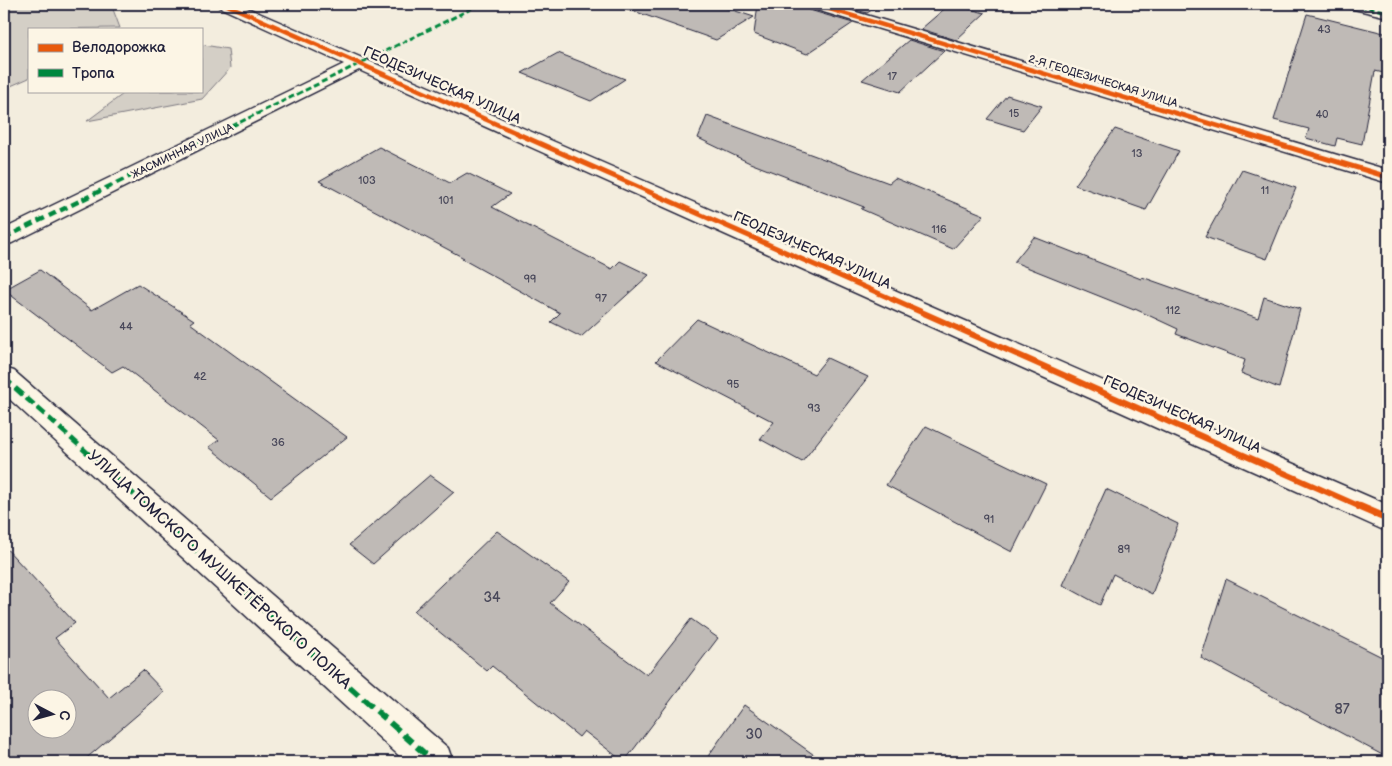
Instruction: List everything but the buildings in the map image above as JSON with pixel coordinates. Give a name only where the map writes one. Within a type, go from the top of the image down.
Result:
[{"type":"street","name":"ГЕОДЕЗИЧЕСКАЯ УЛИЦА","points":[[225,4],[1388,519]]},
{"type":"street","name":"2-Я ГЕОДЕЗИЧЕСКАЯ УЛИЦА","points":[[813,4],[1388,177]]},
{"type":"street","points":[[1351,4],[1388,12]]},
{"type":"street","name":"ЖАСМИННАЯ УЛИЦА","points":[[4,238],[360,63]]},
{"type":"street","name":"УЛИЦА ТОМСКОГО МУШКЕТЁРСКОГО ПОЛКА","points":[[4,378],[434,762]]},
{"type":"shaded area","points":[[4,4],[111,4],[120,28],[28,28],[28,78],[4,89]]},
{"type":"shaded area","points":[[204,45],[228,49],[230,68],[202,99],[87,121],[126,92],[202,92],[202,46]]},
{"type":"marked path","points":[[4,238],[481,4]]},
{"type":"marked path","points":[[1351,4],[1388,12]]},
{"type":"marked path","points":[[4,378],[434,762]]},
{"type":"cycle path","points":[[225,4],[1388,519]]},
{"type":"cycle path","points":[[813,4],[1388,177]]}]
